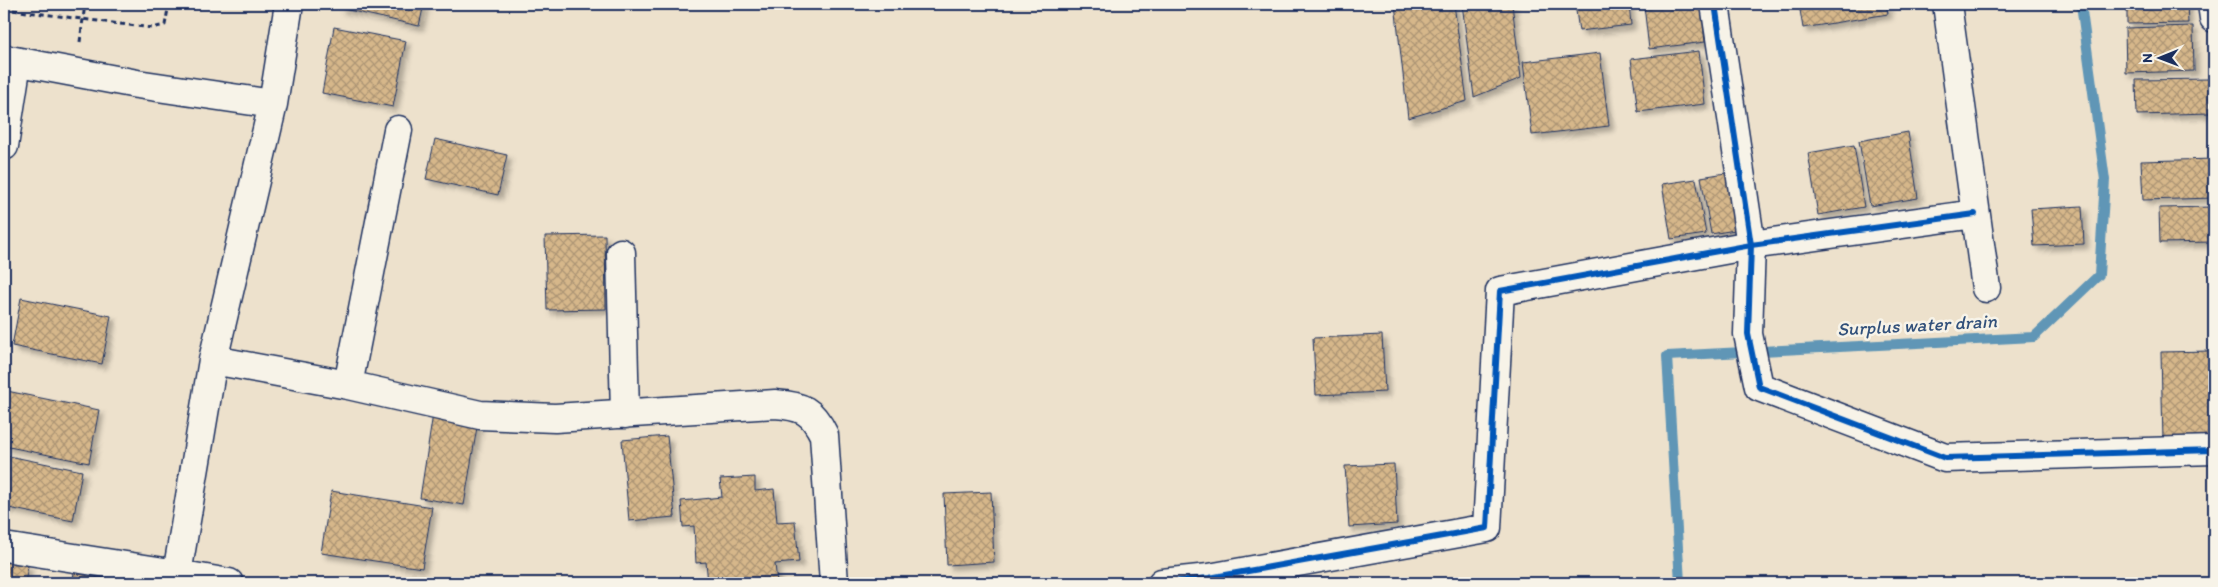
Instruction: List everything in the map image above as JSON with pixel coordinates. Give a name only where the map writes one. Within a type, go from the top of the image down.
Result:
[{"type":"street","points":[[177,574],[213,360],[273,104],[289,4]]},
{"type":"street","points":[[1716,4],[1751,246],[1748,334],[1758,387],[1945,458],[2214,450]]},
{"type":"street","points":[[1947,4],[1974,214],[1986,288]]},
{"type":"street","points":[[2212,4],[2214,18]]},
{"type":"street","points":[[4,146],[10,60],[137,84],[273,104]]},
{"type":"street","points":[[348,385],[398,130]]},
{"type":"street","points":[[1162,583],[1209,581],[1487,528],[1500,291],[1751,246],[1974,214]]},
{"type":"street","points":[[621,253],[625,414]]},
{"type":"street","points":[[213,360],[348,385],[480,415],[555,418],[775,404],[795,405],[807,411],[818,422],[824,435],[834,583]]},
{"type":"street","points":[[4,547],[230,583]]},
{"type":"path","points":[[83,20],[85,4]]},
{"type":"path","points":[[4,9],[160,28],[165,25],[169,4]]},
{"type":"building","points":[[340,4],[424,4],[419,26],[339,8]]},
{"type":"building","points":[[1395,4],[1454,4],[1467,101],[1408,118]]},
{"type":"building","points":[[1462,4],[1512,4],[1521,78],[1474,97]]},
{"type":"building","points":[[1575,4],[1629,4],[1631,25],[1579,31]]},
{"type":"building","points":[[1701,4],[1705,42],[1649,49],[1644,6]]},
{"type":"building","points":[[1799,4],[1886,4],[1888,14],[1803,28]]},
{"type":"building","points":[[2127,4],[2187,4],[2188,23],[2127,24]]},
{"type":"building","points":[[2193,26],[2194,71],[2126,73],[2125,28]]},
{"type":"building","points":[[334,27],[406,41],[393,107],[322,93]]},
{"type":"building","points":[[1699,51],[1705,104],[1638,112],[1631,59]]},
{"type":"building","points":[[1600,53],[1609,126],[1532,135],[1523,62]]},
{"type":"building","points":[[2209,79],[2210,113],[2137,115],[2136,80]]},
{"type":"building","points":[[1908,132],[1918,198],[1870,206],[1859,141]]},
{"type":"building","points":[[435,139],[507,155],[498,195],[426,179]]},
{"type":"building","points":[[1854,145],[1864,207],[1818,215],[1808,153]]},
{"type":"building","points":[[2214,159],[2214,198],[2143,200],[2141,161]]},
{"type":"building","points":[[1738,171],[1747,228],[1711,234],[1701,177]]},
{"type":"building","points":[[1696,179],[1706,234],[1671,239],[1662,184]]},
{"type":"building","points":[[2082,206],[2084,244],[2034,246],[2031,209]]},
{"type":"building","points":[[2214,207],[2214,242],[2160,243],[2159,208]]},
{"type":"building","points":[[605,235],[606,309],[547,310],[545,236]]},
{"type":"building","points":[[21,298],[111,316],[102,364],[12,346]]},
{"type":"building","points":[[1382,335],[1385,392],[1316,395],[1313,338]]},
{"type":"building","points":[[2211,351],[2213,440],[2163,441],[2161,352]]},
{"type":"building","points":[[7,391],[99,410],[89,463],[4,446],[4,407]]},
{"type":"building","points":[[433,414],[478,421],[464,505],[420,498]]},
{"type":"building","points":[[667,436],[675,517],[629,521],[622,440]]},
{"type":"building","points":[[4,455],[82,471],[73,521],[4,507]]},
{"type":"building","points":[[1394,464],[1397,524],[1349,527],[1345,466]]},
{"type":"building","points":[[755,477],[755,491],[774,489],[777,522],[795,521],[799,562],[775,564],[777,583],[708,583],[706,562],[696,563],[694,526],[683,527],[681,501],[722,497],[720,479]]},
{"type":"building","points":[[331,491],[432,507],[422,568],[321,553]]},
{"type":"building","points":[[991,492],[994,562],[947,565],[944,494]]},
{"type":"building","points":[[4,561],[28,566],[25,583],[4,583]]},
{"type":"building","points":[[74,573],[114,581],[114,583],[72,583]]},
{"type":"waterway","name":"Surplus water drain","points":[[1680,583],[1667,356],[2034,337],[2099,275],[2105,180],[2081,4]]},
{"type":"cycle path","points":[[1162,583],[1209,578],[1487,528],[1500,291],[1751,245],[1715,4]]},
{"type":"cycle path","points":[[1975,214],[1751,245],[1748,334],[1759,387],[1945,458],[2214,450]]}]
